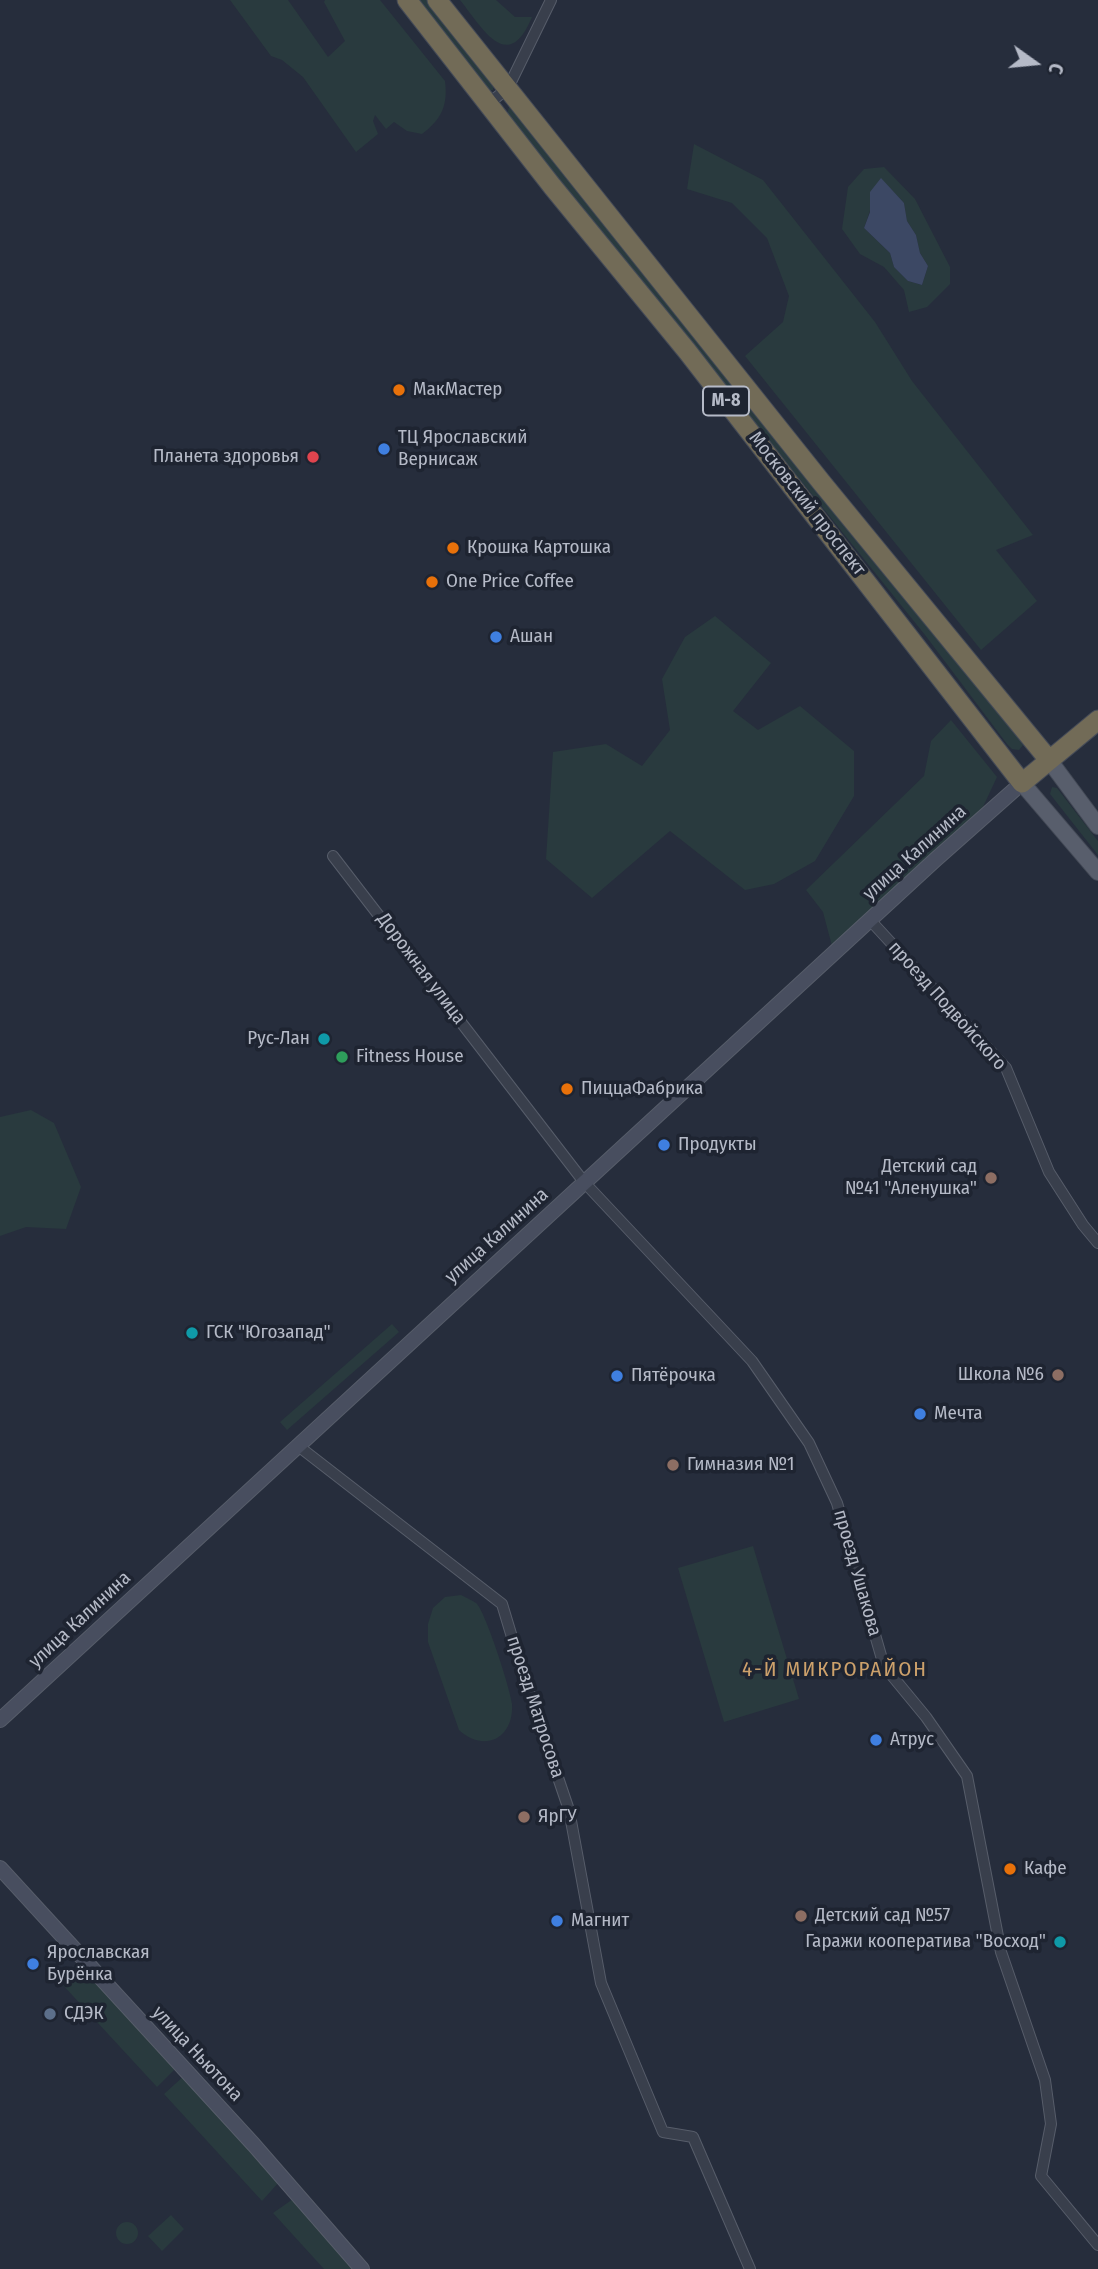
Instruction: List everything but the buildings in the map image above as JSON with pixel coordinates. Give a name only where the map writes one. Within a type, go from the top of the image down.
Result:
[{"type":"highway","name":"М-8","points":[[407,0],[488,104]]},
{"type":"highway","name":"М-8","points":[[438,0],[508,88]]},
{"type":"highway","name":"Московский проспект","points":[[508,88],[862,532],[1049,760]]},
{"type":"highway","name":"Московский проспект","points":[[488,104],[746,426],[1023,783]]},
{"type":"highway","points":[[1023,783],[1098,720]]},
{"type":"main road","name":"Московский проспект","points":[[1049,760],[1098,826]]},
{"type":"main road","name":"Московский проспект","points":[[1023,783],[1098,872]]},
{"type":"main road","name":"улица Калинина","points":[[0,1720],[870,920],[1023,783]]},
{"type":"main road","name":"улица Ньютона","points":[[0,1868],[236,2124],[362,2269]]},
{"type":"street","points":[[488,104],[508,88],[551,0]]},
{"type":"street","name":"Дорожная улица","points":[[333,856],[584,1182]]},
{"type":"street","name":"проезд Подвойского","points":[[870,920],[1006,1068],[1049,1172],[1083,1225],[1098,1243]]},
{"type":"street","name":"проезд Ушакова","points":[[584,1182],[752,1361],[809,1443],[837,1503],[884,1666],[926,1717],[967,1776],[1001,1952],[1045,2080],[1051,2124],[1041,2176],[1098,2245]]},
{"type":"street","name":"проезд Матросова","points":[[297,1445],[502,1604],[569,1810],[601,1983],[663,2132],[693,2137],[750,2269]]},
{"type":"shaded area","points":[[230,0],[288,0],[328,57],[345,41],[325,0],[380,0],[445,81],[444,104],[439,117],[422,134],[407,131],[394,122],[386,129],[375,115],[373,121],[378,134],[356,152],[303,77],[282,60],[271,56]]},
{"type":"shaded area","points":[[415,0],[427,0],[494,84],[493,90],[489,91]]},
{"type":"shaded area","points":[[460,0],[496,0],[515,17],[532,17],[523,34],[514,43],[505,45],[487,33]]},
{"type":"shaded area","points":[[509,107],[514,109],[870,558],[1016,734],[1023,745],[1019,750],[1012,749],[1007,744],[925,635],[507,115]]},
{"type":"shaded area","points":[[694,144],[763,180],[875,322],[912,381],[1033,535],[996,550],[1037,601],[981,650],[745,356],[783,322],[789,296],[767,238],[732,203],[687,189]]},
{"type":"shaded area","points":[[884,167],[915,199],[950,267],[950,284],[927,307],[909,312],[904,290],[884,267],[860,254],[842,229],[848,187],[864,169]],"holes":[[[881,179],[904,203],[907,221],[916,235],[920,253],[928,266],[922,285],[908,281],[894,267],[890,253],[864,228]]]},
{"type":"shaded area","points":[[715,616],[771,663],[733,711],[758,730],[800,706],[854,751],[854,796],[815,861],[774,884],[745,890],[670,831],[592,898],[546,859],[553,752],[606,744],[642,766],[670,730],[662,679],[685,637]]},
{"type":"shaded area","points":[[951,720],[997,777],[982,809],[832,946],[823,912],[806,890],[924,776],[931,741]]},
{"type":"shaded area","points":[[1052,787],[1057,788],[1098,841],[1098,855],[1050,794]]},
{"type":"shaded area","points":[[31,1110],[54,1123],[81,1187],[66,1229],[26,1227],[0,1236],[0,1117]]},
{"type":"shaded area","points":[[392,1324],[399,1332],[287,1430],[280,1422]]},
{"type":"shaded area","points":[[753,1546],[799,1699],[724,1722],[678,1568]]},
{"type":"shaded area","points":[[461,1595],[476,1603],[480,1609],[511,1696],[508,1726],[496,1739],[487,1741],[478,1741],[459,1730],[428,1642],[428,1624],[433,1608],[445,1597]]},
{"type":"shaded area","points":[[79,1965],[177,2067],[157,2087],[61,1983]]},
{"type":"shaded area","points":[[185,2075],[280,2181],[262,2201],[164,2094]]},
{"type":"shaded area","points":[[293,2199],[356,2269],[324,2269],[273,2213]]},
{"type":"shaded area","points":[[171,2215],[184,2229],[162,2251],[148,2236]]},
{"type":"shaded area","points":[[127,2222],[135,2225],[138,2233],[135,2241],[127,2244],[119,2241],[116,2233],[119,2225]]},
{"type":"water","points":[[881,178],[904,203],[907,221],[916,235],[920,253],[928,266],[922,285],[908,281],[894,267],[890,253],[864,228],[870,212],[870,192]]},
{"type":"place","name":"МакМастер","points":[[399,390]]},
{"type":"place","name":"ТЦ Ярославский Вернисаж","points":[[384,449]]},
{"type":"place","name":"Планета здоровья","points":[[313,457]]},
{"type":"place","name":"Крошка Картошка","points":[[453,548]]},
{"type":"place","name":"One Price Coffee","points":[[432,582]]},
{"type":"place","name":"Ашан","points":[[496,637]]},
{"type":"place","name":"Рус-Лан","points":[[324,1039]]},
{"type":"place","name":"Fitness House","points":[[342,1057]]},
{"type":"place","name":"ПиццаФабрика","points":[[567,1089]]},
{"type":"place","name":"Продукты","points":[[664,1145]]},
{"type":"place","name":"Детский сад №41 \"Аленушка\"","points":[[991,1178]]},
{"type":"place","name":"ГСК \"Югозапад\"","points":[[192,1333]]},
{"type":"place","name":"Школа №6","points":[[1058,1375]]},
{"type":"place","name":"Пятёрочка","points":[[617,1376]]},
{"type":"place","name":"Мечта","points":[[920,1414]]},
{"type":"place","name":"Гимназия №1","points":[[673,1465]]},
{"type":"place","name":"Атрус","points":[[876,1740]]},
{"type":"place","name":"ЯрГУ","points":[[524,1817]]},
{"type":"place","name":"Кафе","points":[[1010,1869]]},
{"type":"place","name":"Детский сад №57","points":[[801,1916]]},
{"type":"place","name":"Магнит","points":[[557,1921]]},
{"type":"place","name":"Гаражи кооператива \"Восход\"","points":[[1060,1942]]},
{"type":"place","name":"Ярославская Бурёнка","points":[[33,1964]]},
{"type":"place","name":"СДЭК","points":[[50,2014]]},
{"type":"district","name":"4-Й МИКРОРАЙОН","points":[[835,1670]]}]
